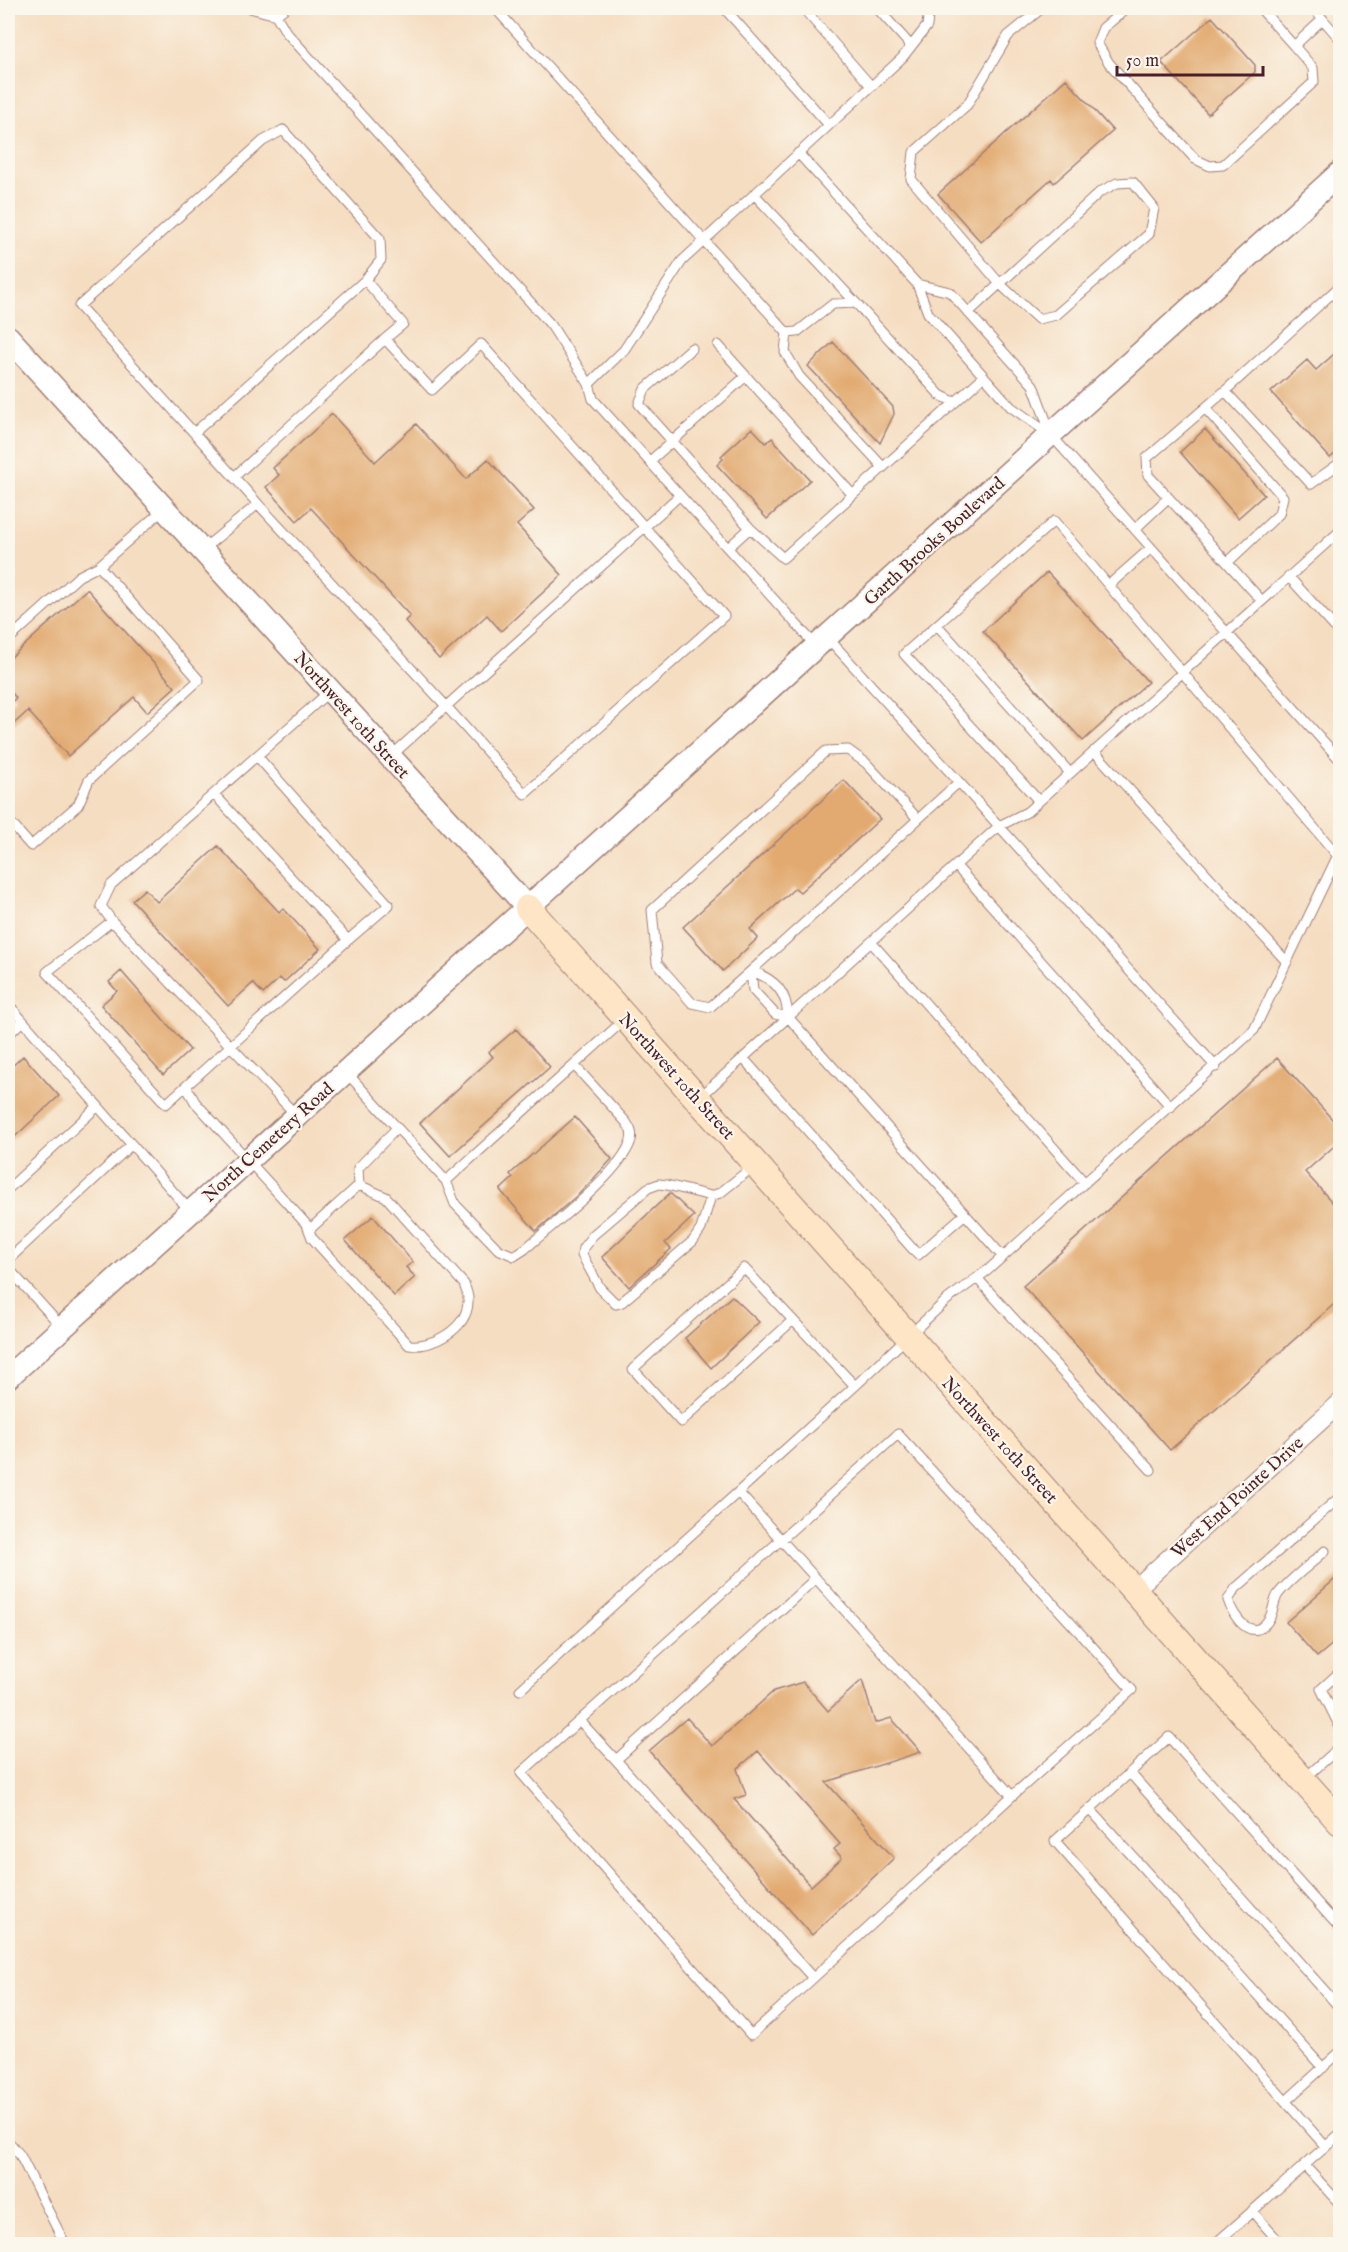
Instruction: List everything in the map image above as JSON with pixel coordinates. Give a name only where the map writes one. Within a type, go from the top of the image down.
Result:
[{"type":"main road","name":"Northwest 10th Street","points":[[528,908],[1341,1822]]},
{"type":"street","name":"Garth Brooks Boulevard","points":[[528,908],[1341,173]]},
{"type":"street","name":"Northwest 10th Street","points":[[8,337],[528,908]]},
{"type":"street","name":"North Cemetery Road","points":[[8,1377],[528,908]]},
{"type":"street","name":"West End Pointe Drive","points":[[1134,1590],[1341,1403]]},
{"type":"lane","points":[[249,8],[276,15],[285,32],[551,325],[589,384],[593,399],[728,548],[959,782],[1215,1067]]},
{"type":"lane","points":[[276,15],[285,8]]},
{"type":"lane","points":[[495,8],[787,333],[785,352],[799,375],[882,466]]},
{"type":"lane","points":[[724,8],[829,125]]},
{"type":"lane","points":[[802,8],[871,86]]},
{"type":"lane","points":[[877,8],[911,46]]},
{"type":"lane","points":[[589,384],[624,350],[682,261],[911,46],[927,26],[929,8]]},
{"type":"lane","points":[[968,313],[1000,284],[1100,192],[1117,183],[1133,182],[1154,208],[1149,234],[1056,315],[1038,319],[1000,284],[911,179],[914,152],[967,105],[1008,36],[1042,8]]},
{"type":"lane","points":[[1126,8],[1103,28],[1097,43],[1109,63],[1195,159],[1210,166],[1223,165],[1314,82],[1313,68],[1260,8]]},
{"type":"lane","points":[[1294,46],[1321,12],[1341,39]]},
{"type":"lane","points":[[194,433],[365,280],[381,260],[380,238],[283,130],[263,141],[79,306],[258,504],[447,706],[525,794],[724,616],[481,344],[432,390],[385,339]]},
{"type":"lane","points":[[798,153],[917,284],[928,313],[984,376],[1011,406],[1051,435],[1341,760]]},
{"type":"lane","points":[[754,194],[940,395],[954,402]]},
{"type":"lane","points":[[234,477],[403,324],[365,280]]},
{"type":"lane","points":[[917,284],[950,292],[1033,385],[1051,435]]},
{"type":"lane","points":[[1262,601],[1148,476],[1147,458],[1341,286]]},
{"type":"lane","points":[[787,333],[797,332],[833,304],[856,303]]},
{"type":"lane","points":[[718,345],[852,494]]},
{"type":"lane","points":[[692,348],[645,389],[639,404],[750,528],[783,558],[984,376]]},
{"type":"lane","points":[[650,462],[745,377]]},
{"type":"lane","points":[[1225,391],[1311,484],[1341,464]]},
{"type":"lane","points":[[1205,408],[1283,497],[1279,514],[1227,562]]},
{"type":"lane","points":[[390,757],[680,495]]},
{"type":"lane","points":[[1135,529],[1168,498]]},
{"type":"lane","points":[[202,550],[258,504]]},
{"type":"lane","points":[[8,640],[79,576],[99,566],[164,509]]},
{"type":"lane","points":[[520,1690],[948,1299],[1003,1257],[1254,1030],[1340,854],[1054,521],[904,654],[1039,801]]},
{"type":"lane","points":[[728,548],[750,528]]},
{"type":"lane","points":[[698,1099],[999,826],[1027,812],[1341,531]]},
{"type":"lane","points":[[1109,585],[1152,548]]},
{"type":"lane","points":[[8,820],[31,846],[78,805],[89,780],[200,680],[99,566]]},
{"type":"lane","points":[[1289,577],[1341,633]]},
{"type":"lane","points":[[937,625],[1070,773]]},
{"type":"lane","points":[[297,1116],[230,1049],[112,921],[101,906],[111,885],[330,691]]},
{"type":"lane","points":[[918,819],[866,763],[848,750],[826,751],[652,910],[657,963],[692,1003],[710,1007],[959,782]]},
{"type":"lane","points":[[1094,751],[1287,962]]},
{"type":"lane","points":[[112,921],[47,972],[166,1104],[389,905],[257,756]]},
{"type":"lane","points":[[214,794],[348,940]]},
{"type":"lane","points":[[956,866],[1171,1107]]},
{"type":"lane","points":[[871,942],[1085,1183]]},
{"type":"lane","points":[[752,971],[753,990],[775,1014],[788,1017],[1003,1257]]},
{"type":"lane","points":[[752,971],[767,976],[787,999],[788,1017]]},
{"type":"lane","points":[[8,1004],[191,1212]]},
{"type":"lane","points":[[446,1181],[626,1019]]},
{"type":"lane","points":[[8,1035],[22,1021]]},
{"type":"lane","points":[[743,1058],[918,1256],[965,1214]]},
{"type":"lane","points":[[346,1072],[446,1181],[455,1204],[498,1249],[514,1256],[525,1249],[616,1166],[631,1140],[632,1133],[626,1122],[574,1065]]},
{"type":"lane","points":[[186,1086],[195,1102],[309,1230],[312,1238],[409,1345],[433,1343],[466,1315],[469,1300],[464,1284],[386,1197],[359,1185]]},
{"type":"lane","points":[[8,1189],[98,1106]]},
{"type":"lane","points":[[359,1185],[358,1168],[397,1128]]},
{"type":"lane","points":[[8,1260],[131,1145]]},
{"type":"lane","points":[[711,1196],[701,1229],[687,1247],[622,1302],[616,1304],[605,1296],[582,1256],[583,1248],[593,1234],[648,1188],[658,1184],[711,1196],[720,1192],[755,1164]]},
{"type":"lane","points":[[309,1230],[359,1185]]},
{"type":"lane","points":[[8,1268],[62,1327]]},
{"type":"lane","points":[[793,1320],[681,1422],[633,1369],[744,1268],[793,1320],[855,1386]]},
{"type":"lane","points":[[977,1278],[1151,1470]]},
{"type":"lane","points":[[898,1434],[1132,1690],[1012,1796],[752,2035],[521,1773],[580,1721],[898,1434]]},
{"type":"lane","points":[[738,1492],[1012,1796]]},
{"type":"lane","points":[[1325,1551],[1278,1594],[1269,1619],[1260,1628],[1250,1629],[1238,1622],[1228,1600],[1236,1588],[1341,1497]]},
{"type":"lane","points":[[616,1760],[816,1578]]},
{"type":"lane","points":[[1341,1672],[1321,1689],[1341,1726]]},
{"type":"lane","points":[[580,1721],[813,1978]]},
{"type":"lane","points":[[1326,2147],[1055,1841],[1170,1737],[1341,1928]]},
{"type":"lane","points":[[1303,1780],[1341,1747]]},
{"type":"lane","points":[[1130,1773],[1341,2008]]},
{"type":"lane","points":[[1090,1809],[1323,2068]]},
{"type":"lane","points":[[1286,2101],[1341,2052]]},
{"type":"lane","points":[[1215,2244],[1341,2134]]},
{"type":"lane","points":[[8,2141],[20,2156],[65,2244]]},
{"type":"lane","points":[[1305,2166],[1341,2204]]},
{"type":"lane","points":[[1252,2211],[1281,2244]]},
{"type":"building","points":[[1212,17],[1255,65],[1255,72],[1208,114],[1161,62]]},
{"type":"building","points":[[1066,79],[1113,131],[1054,183],[1051,179],[981,242],[938,194]]},
{"type":"building","points":[[833,342],[893,407],[894,414],[880,443],[808,366]]},
{"type":"building","points":[[1341,348],[1341,449],[1330,458],[1271,392],[1307,360],[1316,370]]},
{"type":"building","points":[[332,414],[375,462],[416,424],[466,479],[488,459],[534,510],[517,525],[562,575],[501,631],[487,615],[439,659],[405,621],[410,616],[311,508],[297,521],[266,487],[279,475],[273,468]]},
{"type":"building","points":[[752,428],[766,443],[772,438],[810,480],[767,519],[717,465],[723,459],[721,456]]},
{"type":"building","points":[[1205,429],[1264,495],[1238,518],[1180,452]]},
{"type":"building","points":[[1047,572],[1148,682],[1083,741],[983,631]]},
{"type":"building","points":[[87,589],[175,687],[147,712],[134,697],[68,756],[28,711],[8,729],[8,705],[16,698],[8,688],[8,660]]},
{"type":"building","points":[[844,780],[880,819],[800,892],[795,888],[750,929],[758,938],[723,971],[683,927]]},
{"type":"building","points":[[218,846],[279,912],[283,908],[320,949],[284,982],[280,978],[263,994],[253,983],[228,1006],[132,900],[145,889],[157,902]]},
{"type":"building","points":[[121,971],[190,1050],[163,1075],[101,1005],[117,991],[109,982]]},
{"type":"building","points":[[516,1029],[550,1067],[450,1156],[420,1123],[493,1057],[489,1052]]},
{"type":"building","points":[[23,1056],[59,1096],[8,1143],[8,1070]]},
{"type":"building","points":[[1277,1058],[1341,1129],[1341,1140],[1305,1172],[1341,1212],[1341,1298],[1170,1450],[1023,1286]]},
{"type":"building","points":[[575,1117],[612,1159],[580,1193],[536,1231],[500,1190],[513,1178],[510,1174]]},
{"type":"building","points":[[670,1193],[694,1216],[665,1243],[671,1249],[629,1287],[602,1257]]},
{"type":"building","points":[[373,1216],[413,1262],[406,1267],[415,1277],[394,1296],[345,1240]]},
{"type":"building","points":[[732,1296],[759,1322],[711,1368],[685,1338]]},
{"type":"building","points":[[1341,1574],[1341,1637],[1317,1657],[1286,1622]]},
{"type":"building","points":[[862,1680],[875,1723],[891,1718],[921,1752],[826,1782],[894,1858],[812,1935],[649,1751],[687,1718],[712,1746],[774,1691],[803,1682],[828,1711]],"holes":[[[758,1751],[840,1844],[834,1849],[842,1858],[811,1886],[734,1799],[746,1795],[737,1769]]]}]
